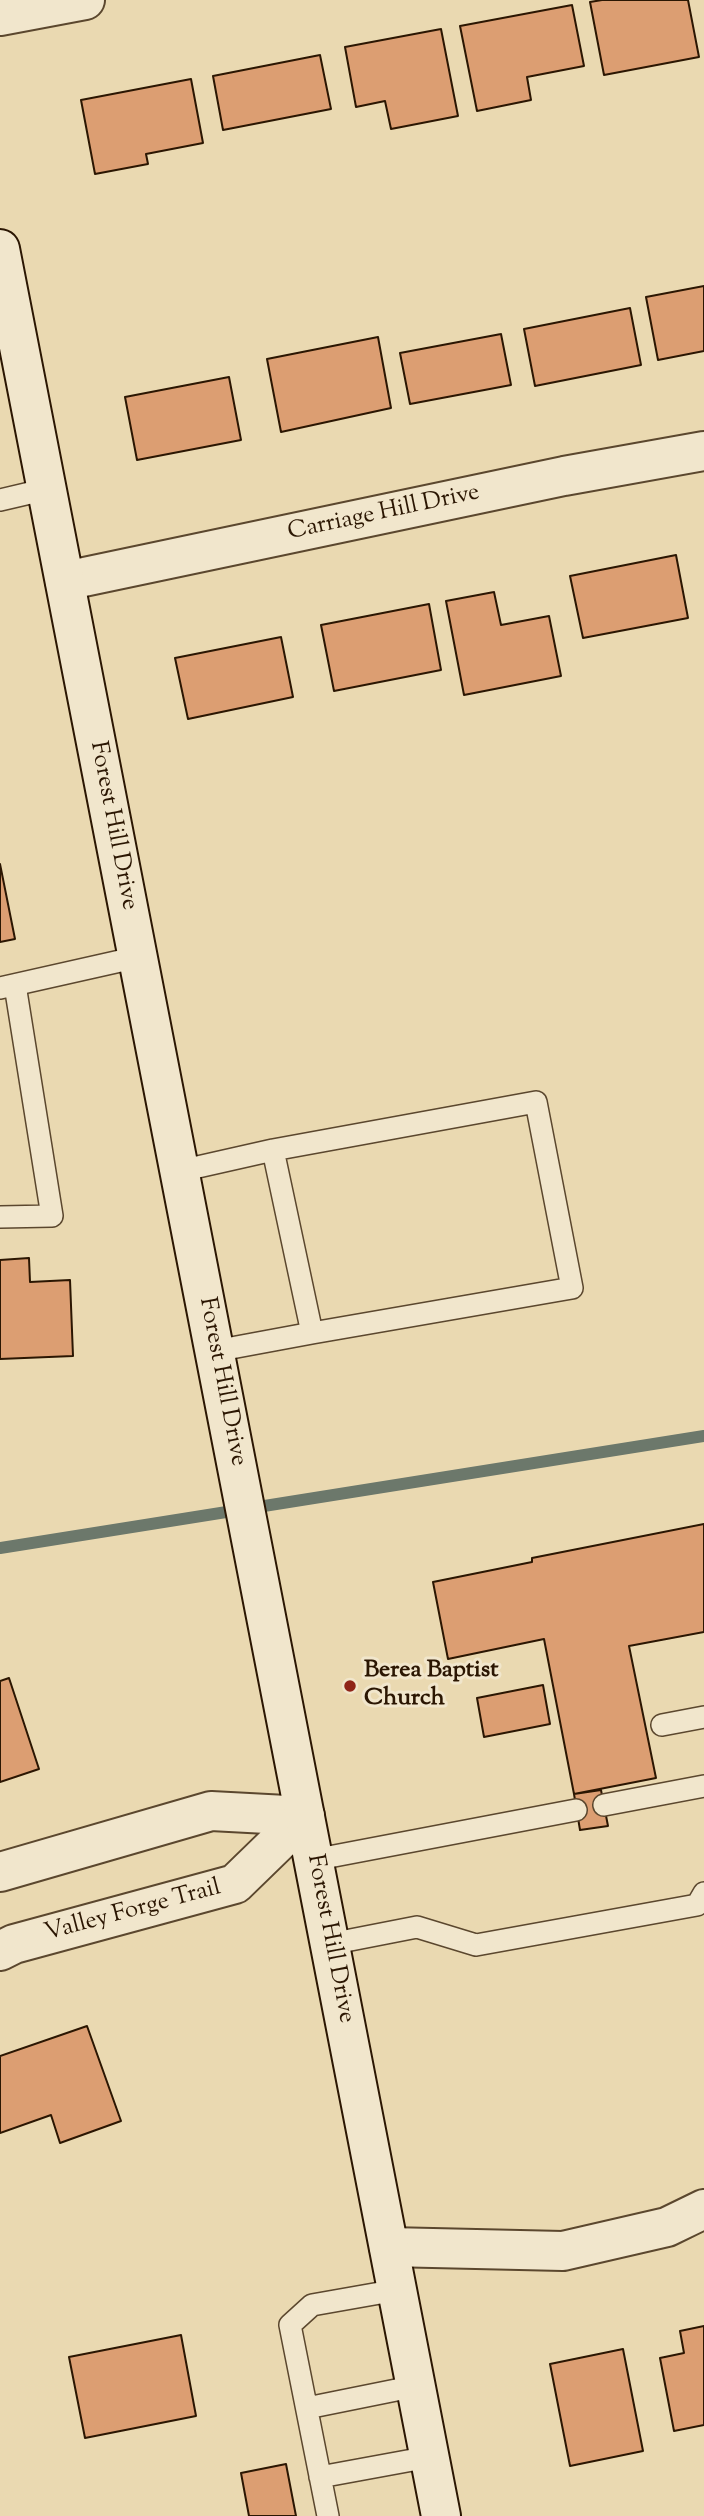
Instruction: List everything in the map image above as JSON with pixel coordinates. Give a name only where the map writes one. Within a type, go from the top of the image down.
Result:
[{"type":"main road","points":[[0,16],[85,0]]},
{"type":"main road","name":"Forest Hill Drive","points":[[0,249],[441,2516]]},
{"type":"main road","name":"Carriage Hill Drive","points":[[65,581],[564,476],[704,451]]},
{"type":"main road","points":[[0,1872],[212,1811],[305,1816]]},
{"type":"main road","name":"Valley Forge Trail","points":[[0,1951],[15,1944],[235,1884],[305,1816]]},
{"type":"main road","points":[[389,2247],[563,2251],[667,2227],[704,2209]]},
{"type":"lane","points":[[0,500],[47,489]]},
{"type":"lane","points":[[0,1217],[51,1216],[8,986],[138,957]]},
{"type":"lane","points":[[180,1171],[273,1150],[536,1102],[572,1288],[215,1351]]},
{"type":"lane","points":[[273,1150],[312,1333]]},
{"type":"lane","points":[[662,1726],[704,1717]]},
{"type":"lane","points":[[604,1805],[704,1786]]},
{"type":"lane","points":[[313,1860],[576,1810]]},
{"type":"lane","points":[[330,1944],[417,1927],[476,1945],[697,1905],[704,1893]]},
{"type":"lane","points":[[328,2516],[290,2325],[312,2305],[397,2290]]},
{"type":"lane","points":[[307,2408],[416,2386]]},
{"type":"lane","points":[[320,2477],[429,2457]]},
{"type":"building","points":[[688,0],[699,57],[604,75],[590,2]]},
{"type":"building","points":[[572,5],[584,66],[527,77],[531,100],[477,111],[460,26]]},
{"type":"building","points":[[441,29],[458,116],[391,129],[385,101],[356,107],[345,47]]},
{"type":"building","points":[[320,55],[331,109],[223,130],[213,76]]},
{"type":"building","points":[[191,79],[203,143],[146,154],[148,164],[95,174],[81,100]]},
{"type":"building","points":[[704,286],[704,351],[658,360],[646,297]]},
{"type":"building","points":[[630,308],[641,365],[535,386],[524,329]]},
{"type":"building","points":[[501,334],[511,385],[410,404],[400,353]]},
{"type":"building","points":[[378,337],[391,408],[281,432],[267,359]]},
{"type":"building","points":[[229,377],[241,440],[137,460],[125,397]]},
{"type":"building","points":[[676,555],[688,618],[583,638],[570,576]]},
{"type":"building","points":[[494,592],[501,625],[549,616],[561,676],[464,695],[446,601]]},
{"type":"building","points":[[429,604],[441,670],[334,691],[321,625]]},
{"type":"building","points":[[281,637],[293,697],[188,719],[175,658]]},
{"type":"building","points":[[0,864],[15,939],[0,942]]},
{"type":"building","points":[[29,1258],[30,1282],[70,1280],[73,1356],[0,1359],[0,1260]]},
{"type":"building","points":[[704,1524],[704,1632],[629,1646],[656,1778],[574,1794],[544,1639],[448,1659],[433,1582],[532,1562],[532,1558]]},
{"type":"building","points":[[9,1678],[39,1769],[0,1782],[0,1681]]},
{"type":"building","points":[[543,1685],[550,1724],[484,1737],[477,1698]]},
{"type":"building","points":[[601,1790],[608,1826],[580,1830],[574,1794]]},
{"type":"building","points":[[87,2026],[121,2121],[60,2143],[51,2115],[0,2133],[0,2056]]},
{"type":"building","points":[[704,2326],[704,2425],[674,2431],[660,2358],[684,2353],[680,2331]]},
{"type":"building","points":[[181,2335],[196,2416],[85,2438],[69,2357]]},
{"type":"building","points":[[623,2349],[643,2451],[570,2466],[550,2364]]},
{"type":"building","points":[[286,2464],[296,2516],[249,2516],[241,2473]]},
{"type":"waterway","points":[[0,1548],[704,1436]]},
{"type":"place","name":"Berea Baptist Church","points":[[350,1686]]}]
